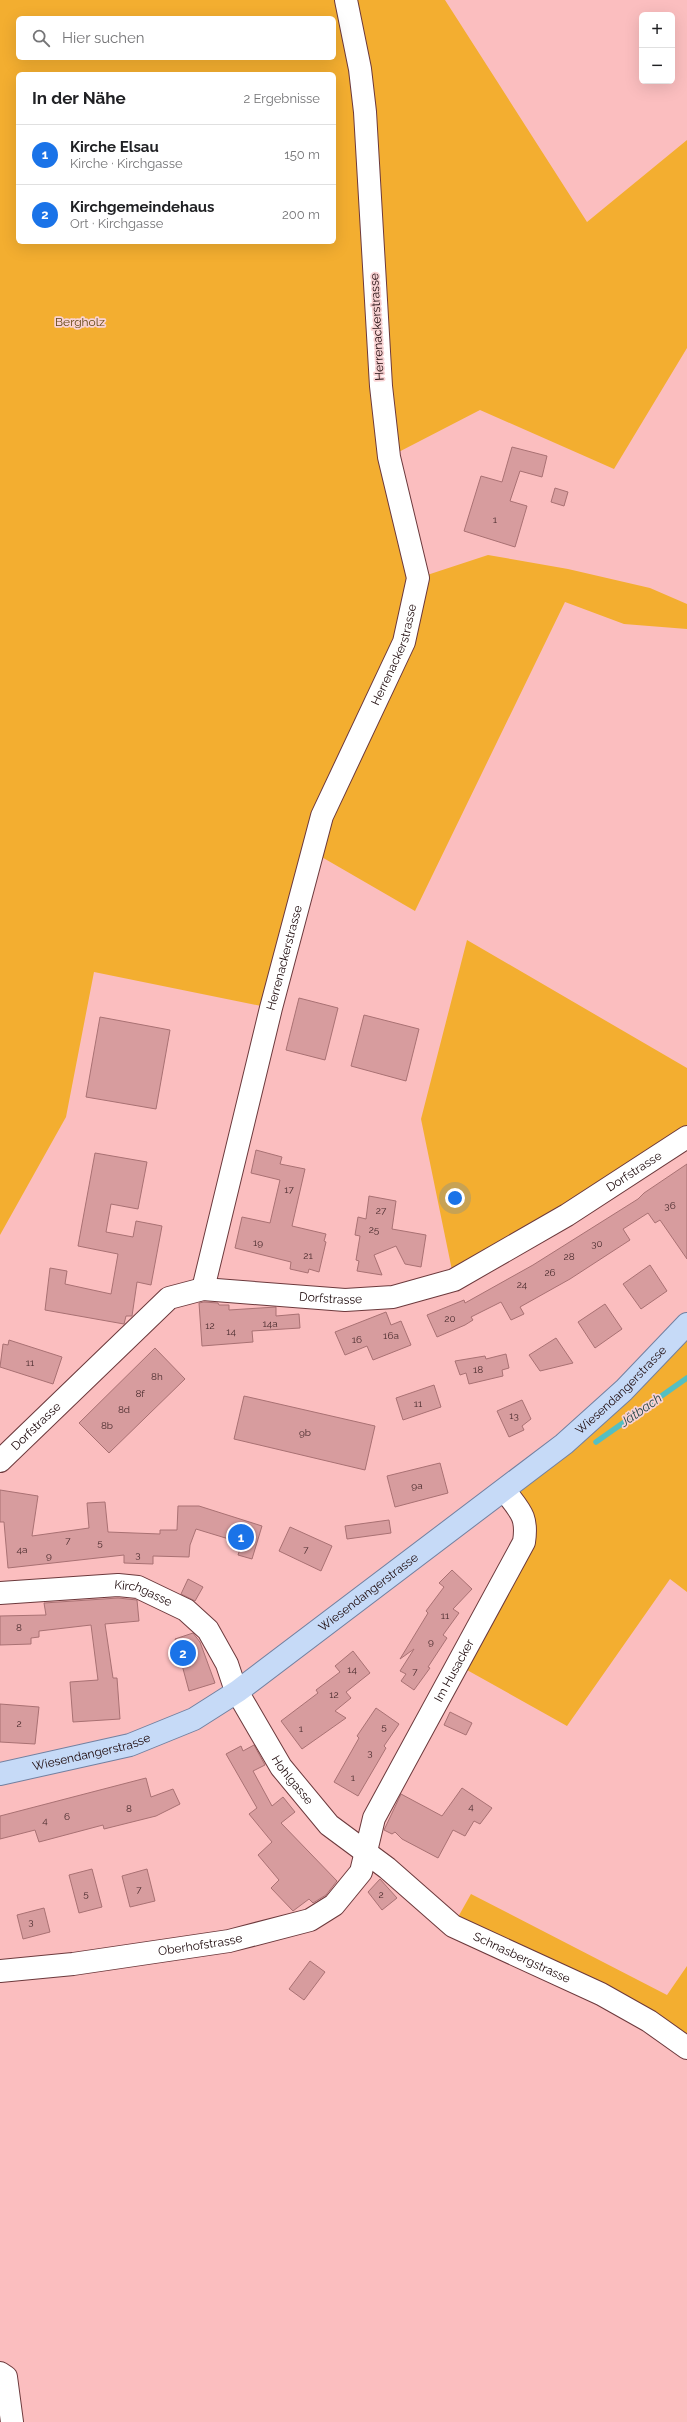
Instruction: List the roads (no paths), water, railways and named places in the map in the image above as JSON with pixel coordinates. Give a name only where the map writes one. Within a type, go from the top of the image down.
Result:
[{"type":"main road","name":"Wiesendangerstrasse","points":[[0,1774],[130,1745],[194,1719],[238,1691],[505,1491],[564,1444],[619,1394],[675,1339],[687,1324]]},
{"type":"street","name":"Herrenackerstrasse","points":[[203,1289],[271,1008],[322,816],[404,642],[418,578],[389,457],[381,386],[365,112],[360,69],[346,0]]},
{"type":"street","name":"Dorfstrasse","points":[[0,1461],[169,1298],[203,1289],[344,1300],[393,1297],[454,1280],[567,1215],[687,1137]]},
{"type":"street","name":"Im Husacker","points":[[366,1854],[374,1818],[524,1542],[527,1525],[505,1491]]},
{"type":"street","name":"Kirchgasse","points":[[0,1593],[118,1585],[138,1587],[156,1594],[186,1610],[208,1630],[227,1664],[238,1691]]},
{"type":"street","name":"Hohlgasse","points":[[238,1691],[281,1767],[330,1825],[366,1854]]},
{"type":"street","name":"Oberhofstrasse","points":[[0,1971],[73,1964],[229,1941],[310,1920],[334,1905],[361,1872],[366,1854]]},
{"type":"street","name":"Schnasbergstrasse","points":[[366,1854],[387,1868],[452,1926],[602,1994],[649,2021],[687,2048]]},
{"type":"street","points":[[0,2373],[6,2377],[12,2422]]},
{"type":"waterway","name":"Jätbach","points":[[596,1442],[687,1378]]},
{"type":"place","name":"Kirche Elsau","points":[[241,1537]]},
{"type":"place","name":"Kirchgemeindehaus","points":[[183,1653]]},
{"type":"park label","name":"Bergholz","points":[[80,322]]}]
